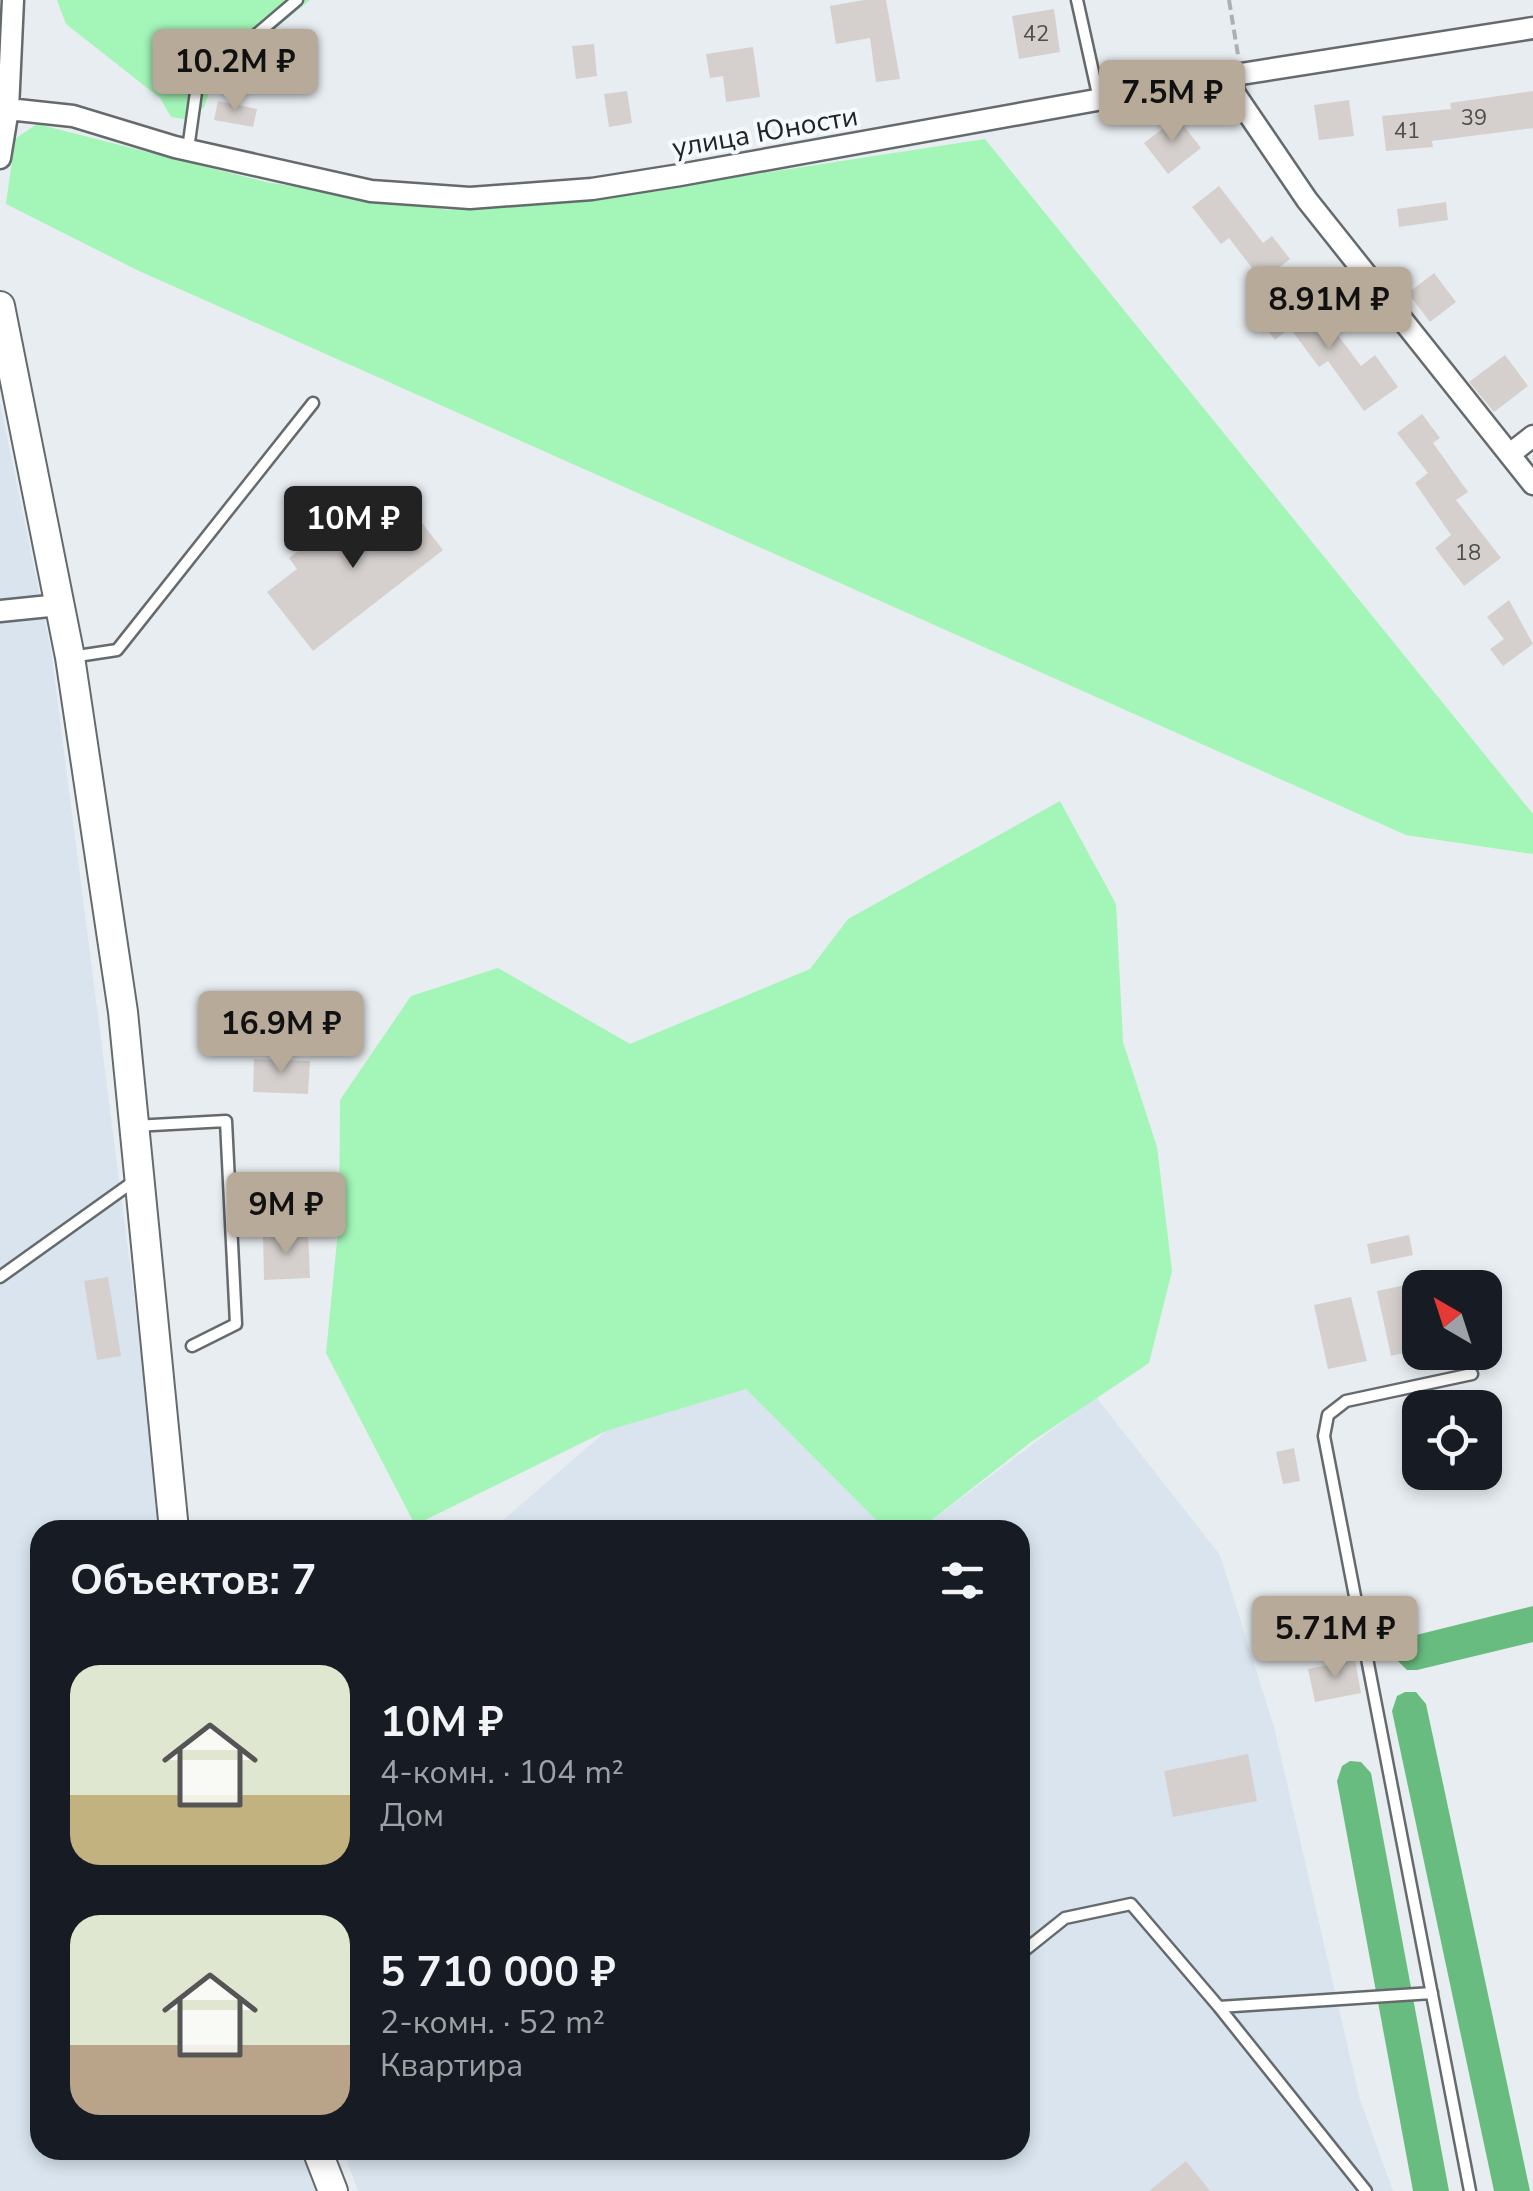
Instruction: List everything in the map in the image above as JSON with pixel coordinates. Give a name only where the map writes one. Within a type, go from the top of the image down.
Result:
[{"type":"street","points":[[0,158],[8,109],[13,0]]},
{"type":"street","name":"улица Юности","points":[[8,109],[73,116],[188,149],[372,191],[470,198],[627,183],[1235,75],[1533,28]]},
{"type":"street","points":[[1235,75],[1236,94],[1307,200],[1533,484]]},
{"type":"street","points":[[0,306],[70,657],[122,1012],[173,1520]]},
{"type":"street","points":[[1510,454],[1533,436]]},
{"type":"street","points":[[0,611],[59,604]]},
{"type":"street","points":[[322,2160],[333,2191]]},
{"type":"lane","points":[[188,149],[197,85],[297,0]]},
{"type":"lane","points":[[1077,0],[1099,100]]},
{"type":"lane","points":[[70,657],[117,650],[313,403]]},
{"type":"lane","points":[[133,1126],[226,1120],[236,1324],[192,1346]]},
{"type":"lane","points":[[0,1277],[138,1178]]},
{"type":"lane","points":[[1470,2191],[1324,1436],[1328,1416],[1346,1402],[1472,1374]]},
{"type":"lane","points":[[1030,1946],[1065,1918],[1130,1904],[1219,2007],[1366,2191]]},
{"type":"lane","points":[[1219,2007],[1432,1992]]},
{"type":"path","points":[[1229,0],[1235,75]]},
{"type":"shaded area","points":[[0,402],[51,650],[163,1520],[30,1520],[30,2160],[305,2160],[318,2191],[0,2191]]},
{"type":"shaded area","points":[[746,1389],[876,1520],[504,1520],[606,1431]]},
{"type":"shaded area","points":[[1096,1397],[1220,1555],[1274,1727],[1360,2100],[1393,2191],[358,2191],[347,2160],[1030,2160],[1030,1520],[932,1520]]},
{"type":"green space","points":[[57,0],[310,0],[214,79],[204,107],[191,120],[171,117],[160,98],[66,24]]},
{"type":"green space","points":[[37,124],[266,182],[448,210],[594,199],[985,139],[1533,814],[1533,854],[1406,835],[137,270],[6,204],[15,139]]},
{"type":"green space","points":[[1060,801],[1116,904],[1123,1042],[1157,1147],[1172,1271],[1149,1363],[1031,1442],[932,1520],[876,1520],[746,1389],[606,1431],[425,1520],[412,1520],[326,1353],[339,1221],[340,1100],[411,996],[498,968],[630,1044],[810,969],[848,919]]},
{"type":"green space","points":[[1533,1606],[1533,1642],[1417,1670],[1407,1670],[1395,1658],[1395,1650],[1408,1637]]},
{"type":"green space","points":[[1416,1692],[1426,1704],[1530,2191],[1494,2191],[1392,1711],[1397,1696]]},
{"type":"green space","points":[[1350,1761],[1361,1762],[1371,1773],[1449,2191],[1413,2191],[1337,1781],[1342,1766]]},
{"type":"building","points":[[886,0],[900,79],[876,82],[870,38],[836,44],[830,6]]},
{"type":"building","points":[[1054,9],[1060,52],[1019,59],[1012,16]]},
{"type":"building","points":[[594,44],[597,76],[576,79],[572,46]]},
{"type":"building","points":[[753,47],[760,97],[726,102],[723,76],[710,78],[706,54]]},
{"type":"building","points":[[627,91],[632,123],[609,127],[604,94]]},
{"type":"building","points":[[1533,91],[1533,128],[1432,141],[1433,147],[1386,151],[1382,116],[1451,109],[1450,103]]},
{"type":"building","points":[[1349,100],[1354,136],[1319,140],[1314,105]]},
{"type":"building","points":[[218,101],[257,109],[253,127],[214,120]]},
{"type":"building","points":[[1177,117],[1201,148],[1168,174],[1144,143]]},
{"type":"building","points":[[1219,186],[1263,243],[1272,236],[1290,259],[1262,281],[1229,238],[1221,244],[1192,207]]},
{"type":"building","points":[[1446,202],[1448,220],[1399,227],[1397,209]]},
{"type":"building","points":[[1434,273],[1456,302],[1430,322],[1408,293]]},
{"type":"building","points":[[1280,292],[1309,330],[1325,318],[1361,366],[1375,355],[1398,387],[1364,411],[1328,361],[1319,367],[1290,328],[1275,340],[1254,313]]},
{"type":"building","points":[[1505,355],[1528,386],[1494,412],[1469,382]]},
{"type":"building","points":[[1422,414],[1440,438],[1433,443],[1468,492],[1456,500],[1501,558],[1464,586],[1435,548],[1451,535],[1415,483],[1428,473],[1397,433]]},
{"type":"building","points":[[398,492],[443,550],[313,651],[267,592],[297,569],[289,558],[316,537],[325,549]]},
{"type":"building","points":[[1509,600],[1533,644],[1503,666],[1490,649],[1504,639],[1487,617]]},
{"type":"building","points":[[254,1059],[310,1061],[308,1094],[253,1092]]},
{"type":"building","points":[[308,1233],[310,1278],[264,1280],[263,1235]]},
{"type":"building","points":[[1409,1235],[1413,1255],[1371,1264],[1367,1244]]},
{"type":"building","points":[[108,1277],[121,1356],[97,1360],[84,1281]]},
{"type":"building","points":[[1402,1286],[1402,1353],[1391,1356],[1377,1291]]},
{"type":"building","points":[[1351,1297],[1367,1361],[1328,1369],[1314,1305]]},
{"type":"building","points":[[1294,1448],[1300,1481],[1283,1484],[1276,1452]]},
{"type":"building","points":[[1355,1660],[1361,1693],[1315,1702],[1308,1669]]},
{"type":"building","points":[[1248,1754],[1257,1801],[1173,1817],[1164,1771]]},
{"type":"building","points":[[1186,2161],[1210,2191],[1149,2191]]}]
